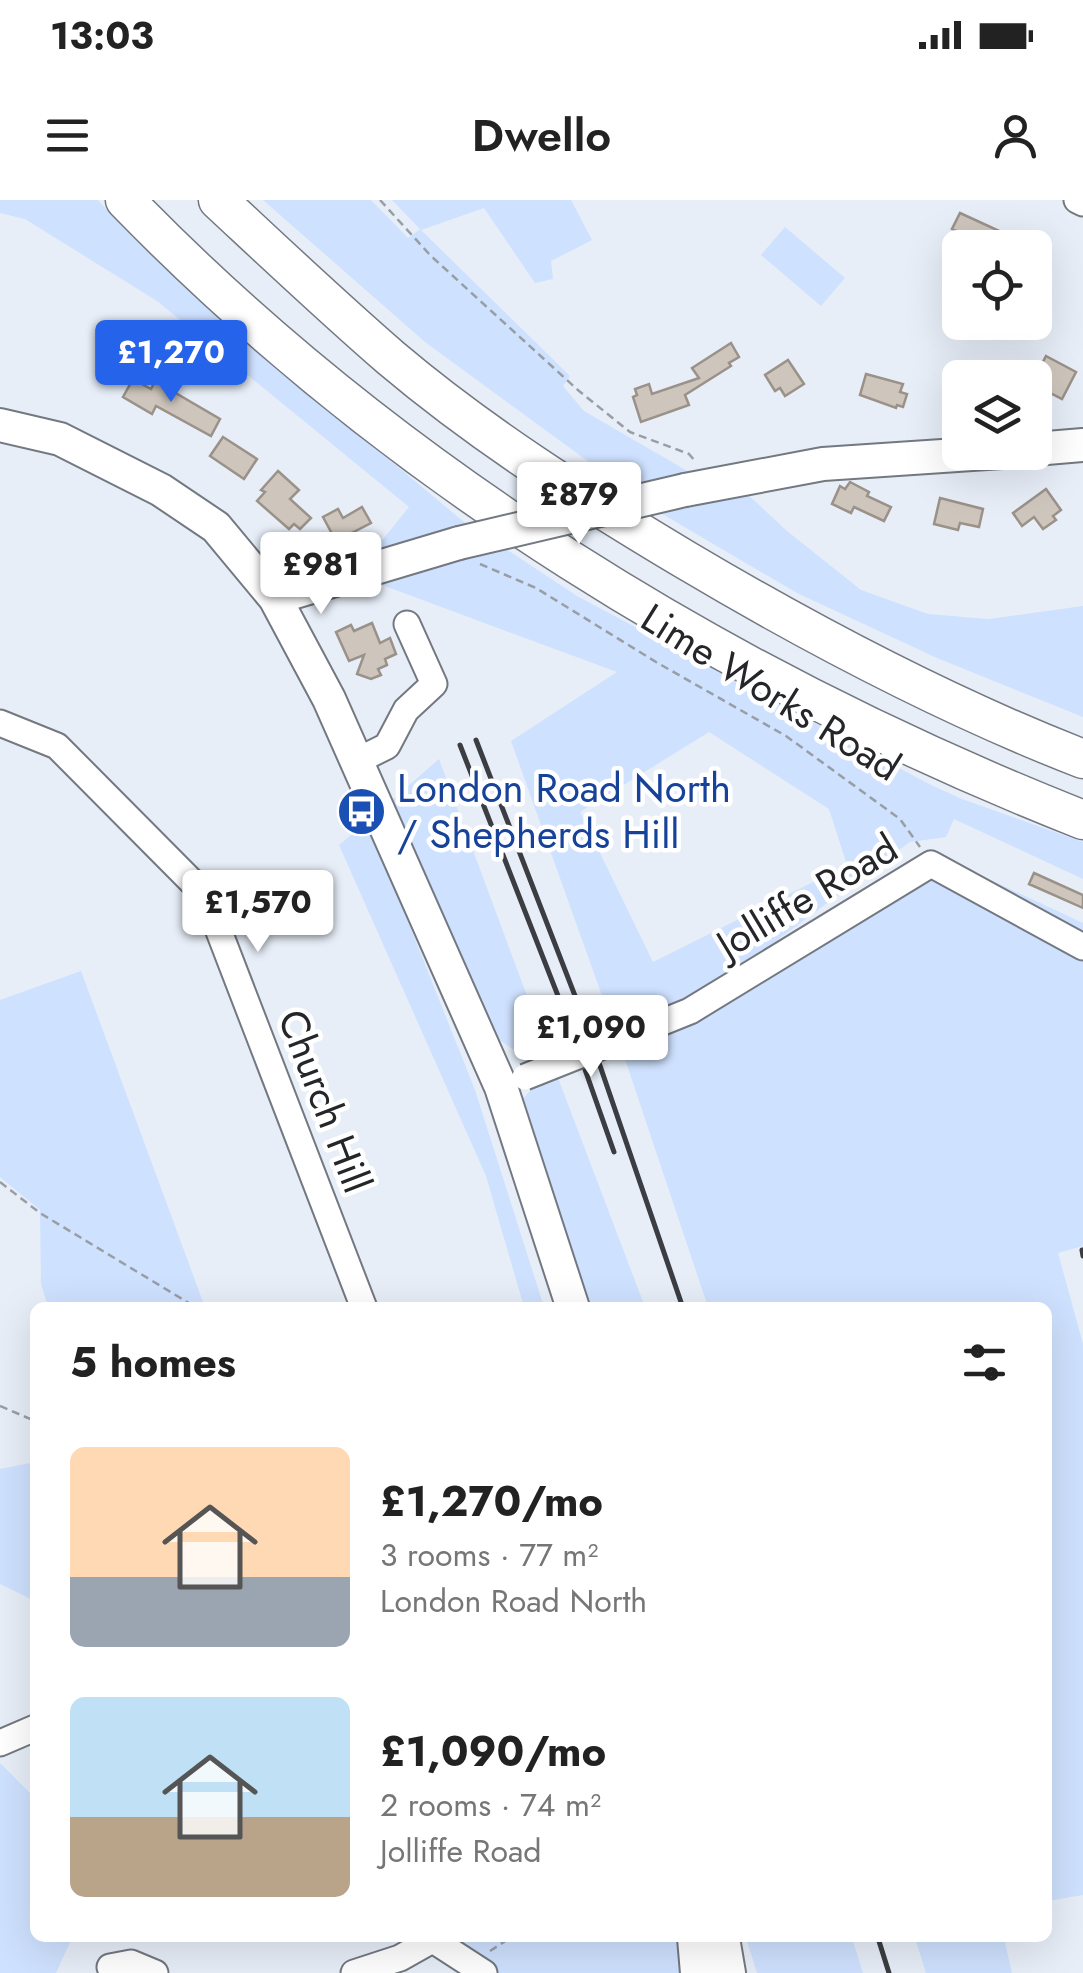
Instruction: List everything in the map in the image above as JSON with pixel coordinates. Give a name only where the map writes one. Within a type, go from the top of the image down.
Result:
[{"type":"highway","points":[[125,200],[248,317],[353,404],[464,488],[578,565],[692,634],[832,709],[954,767],[1083,820]]},
{"type":"highway","points":[[218,200],[391,358],[611,517],[918,688],[1083,759]]},
{"type":"main road","points":[[0,425],[60,439],[161,490],[216,528],[275,598],[513,1082],[571,1302]]},
{"type":"main road","points":[[1052,447],[1083,444]]},
{"type":"main road","points":[[275,598],[450,546],[700,486],[823,464],[942,456]]},
{"type":"main road","points":[[694,1942],[697,1973]]},
{"type":"main road","points":[[725,1942],[730,1973]]},
{"type":"street","points":[[357,761],[387,746],[406,710],[434,684],[407,624]]},
{"type":"street","name":"Church Hill","points":[[0,723],[57,746],[205,896],[362,1302]]},
{"type":"street","points":[[931,864],[1083,947]]},
{"type":"street","name":"Jolliffe Road","points":[[513,1082],[690,1012],[931,864]]},
{"type":"street","points":[[0,1743],[30,1730]]},
{"type":"street","points":[[354,1973],[400,1958],[426,1942]]},
{"type":"street","points":[[438,1942],[486,1963]]},
{"type":"street","points":[[110,1968],[131,1963],[156,1973]]},
{"type":"path","points":[[380,200],[453,277],[579,391],[630,432],[688,454],[700,486]]},
{"type":"path","name":"Lime Works Road","points":[[450,546],[536,588],[786,736],[900,819],[931,864]]},
{"type":"path","points":[[0,1182],[40,1214],[188,1302]]},
{"type":"path","points":[[0,1406],[30,1420]]},
{"type":"path","points":[[486,1963],[506,1942]]},
{"type":"shaded area","points":[[0,200],[98,200],[132,237],[314,397],[470,527],[367,559],[409,507],[157,301],[25,219],[0,213]]},
{"type":"shaded area","points":[[263,200],[371,200],[408,238],[420,229],[392,200],[571,200],[592,240],[551,261],[553,279],[535,283],[484,208],[421,230],[570,376],[563,386],[584,411],[696,476],[626,489],[425,342]]},
{"type":"shaded area","points":[[785,227],[845,278],[821,306],[761,255]]},
{"type":"shaded area","points":[[744,491],[861,590],[928,614],[988,619],[1083,606],[1083,717],[937,658],[797,593],[659,512]]},
{"type":"shaded area","points":[[503,547],[577,596],[931,785],[1083,842],[1083,879],[954,819],[946,837],[910,842],[689,1005],[615,1032],[511,741],[617,672],[382,585],[381,573]],"holes":[[[709,732],[829,809],[847,865],[653,962],[580,812]]]},
{"type":"shaded area","points":[[439,759],[549,1055],[526,1058],[492,1035],[391,801]]},
{"type":"shaded area","points":[[368,821],[475,1090],[542,1302],[523,1302],[486,1176],[339,845]]},
{"type":"shaded area","points":[[937,855],[1083,923],[1083,1246],[1058,1253],[1083,1344],[1083,1895],[1052,1900],[1052,1302],[706,1302],[622,1050]]},
{"type":"shaded area","points":[[81,971],[203,1302],[46,1302],[41,1284],[40,1210],[0,1177],[0,1000]]},
{"type":"shaded area","points":[[558,1078],[643,1302],[587,1302],[521,1101],[535,1085]]},
{"type":"shaded area","points":[[30,1463],[30,1599],[0,1584],[0,1469]]},
{"type":"shaded area","points":[[0,1763],[30,1793],[30,1942],[70,1942],[56,1973],[0,1973]]},
{"type":"shaded area","points":[[450,1942],[682,1942],[687,1973],[487,1973]]},
{"type":"shaded area","points":[[747,1942],[853,1942],[863,1973],[757,1973]]},
{"type":"shaded area","points":[[916,1942],[1005,1942],[1012,1973],[926,1973]]},
{"type":"building","points":[[960,213],[997,230],[954,230]]},
{"type":"building","points":[[731,343],[739,357],[685,395],[689,405],[641,422],[633,397],[637,395],[635,389],[649,384],[652,394],[699,378],[692,368]]},
{"type":"building","points":[[1046,356],[1076,372],[1062,399],[1052,394],[1052,360],[1044,360]]},
{"type":"building","points":[[788,360],[804,384],[785,396],[780,388],[775,391],[765,375]]},
{"type":"building","points":[[866,374],[903,384],[900,392],[907,394],[903,407],[860,395]]},
{"type":"building","points":[[133,379],[151,389],[155,381],[220,419],[211,436],[156,406],[152,414],[123,397]]},
{"type":"building","points":[[223,437],[257,459],[244,479],[210,456]]},
{"type":"building","points":[[278,471],[299,490],[290,499],[311,518],[300,529],[294,524],[289,529],[257,501],[265,492],[261,490]]},
{"type":"building","points":[[850,482],[869,492],[867,496],[891,507],[884,521],[854,507],[851,513],[832,504],[840,486],[845,489]]},
{"type":"building","points":[[1046,489],[1061,510],[1053,516],[1056,520],[1043,529],[1034,517],[1022,526],[1013,513]]},
{"type":"building","points":[[940,498],[983,509],[979,527],[960,523],[958,530],[934,524]]},
{"type":"building","points":[[362,507],[371,523],[336,541],[323,517],[338,509],[343,518]]},
{"type":"building","points":[[372,623],[380,643],[390,638],[396,654],[385,659],[387,665],[378,669],[381,675],[371,679],[357,674],[364,655],[349,661],[336,632],[351,625],[354,631]]},
{"type":"building","points":[[1034,873],[1083,895],[1083,908],[1029,884]]},
{"type":"railway","points":[[476,740],[584,1019],[681,1302]]},
{"type":"railway","points":[[460,745],[569,1024],[614,1152]]},
{"type":"railway","points":[[1082,1250],[1083,1256]]},
{"type":"railway","points":[[879,1942],[889,1973]]},
{"type":"place","name":"London Road North / Shepherds Hill","points":[[362,811]]}]
